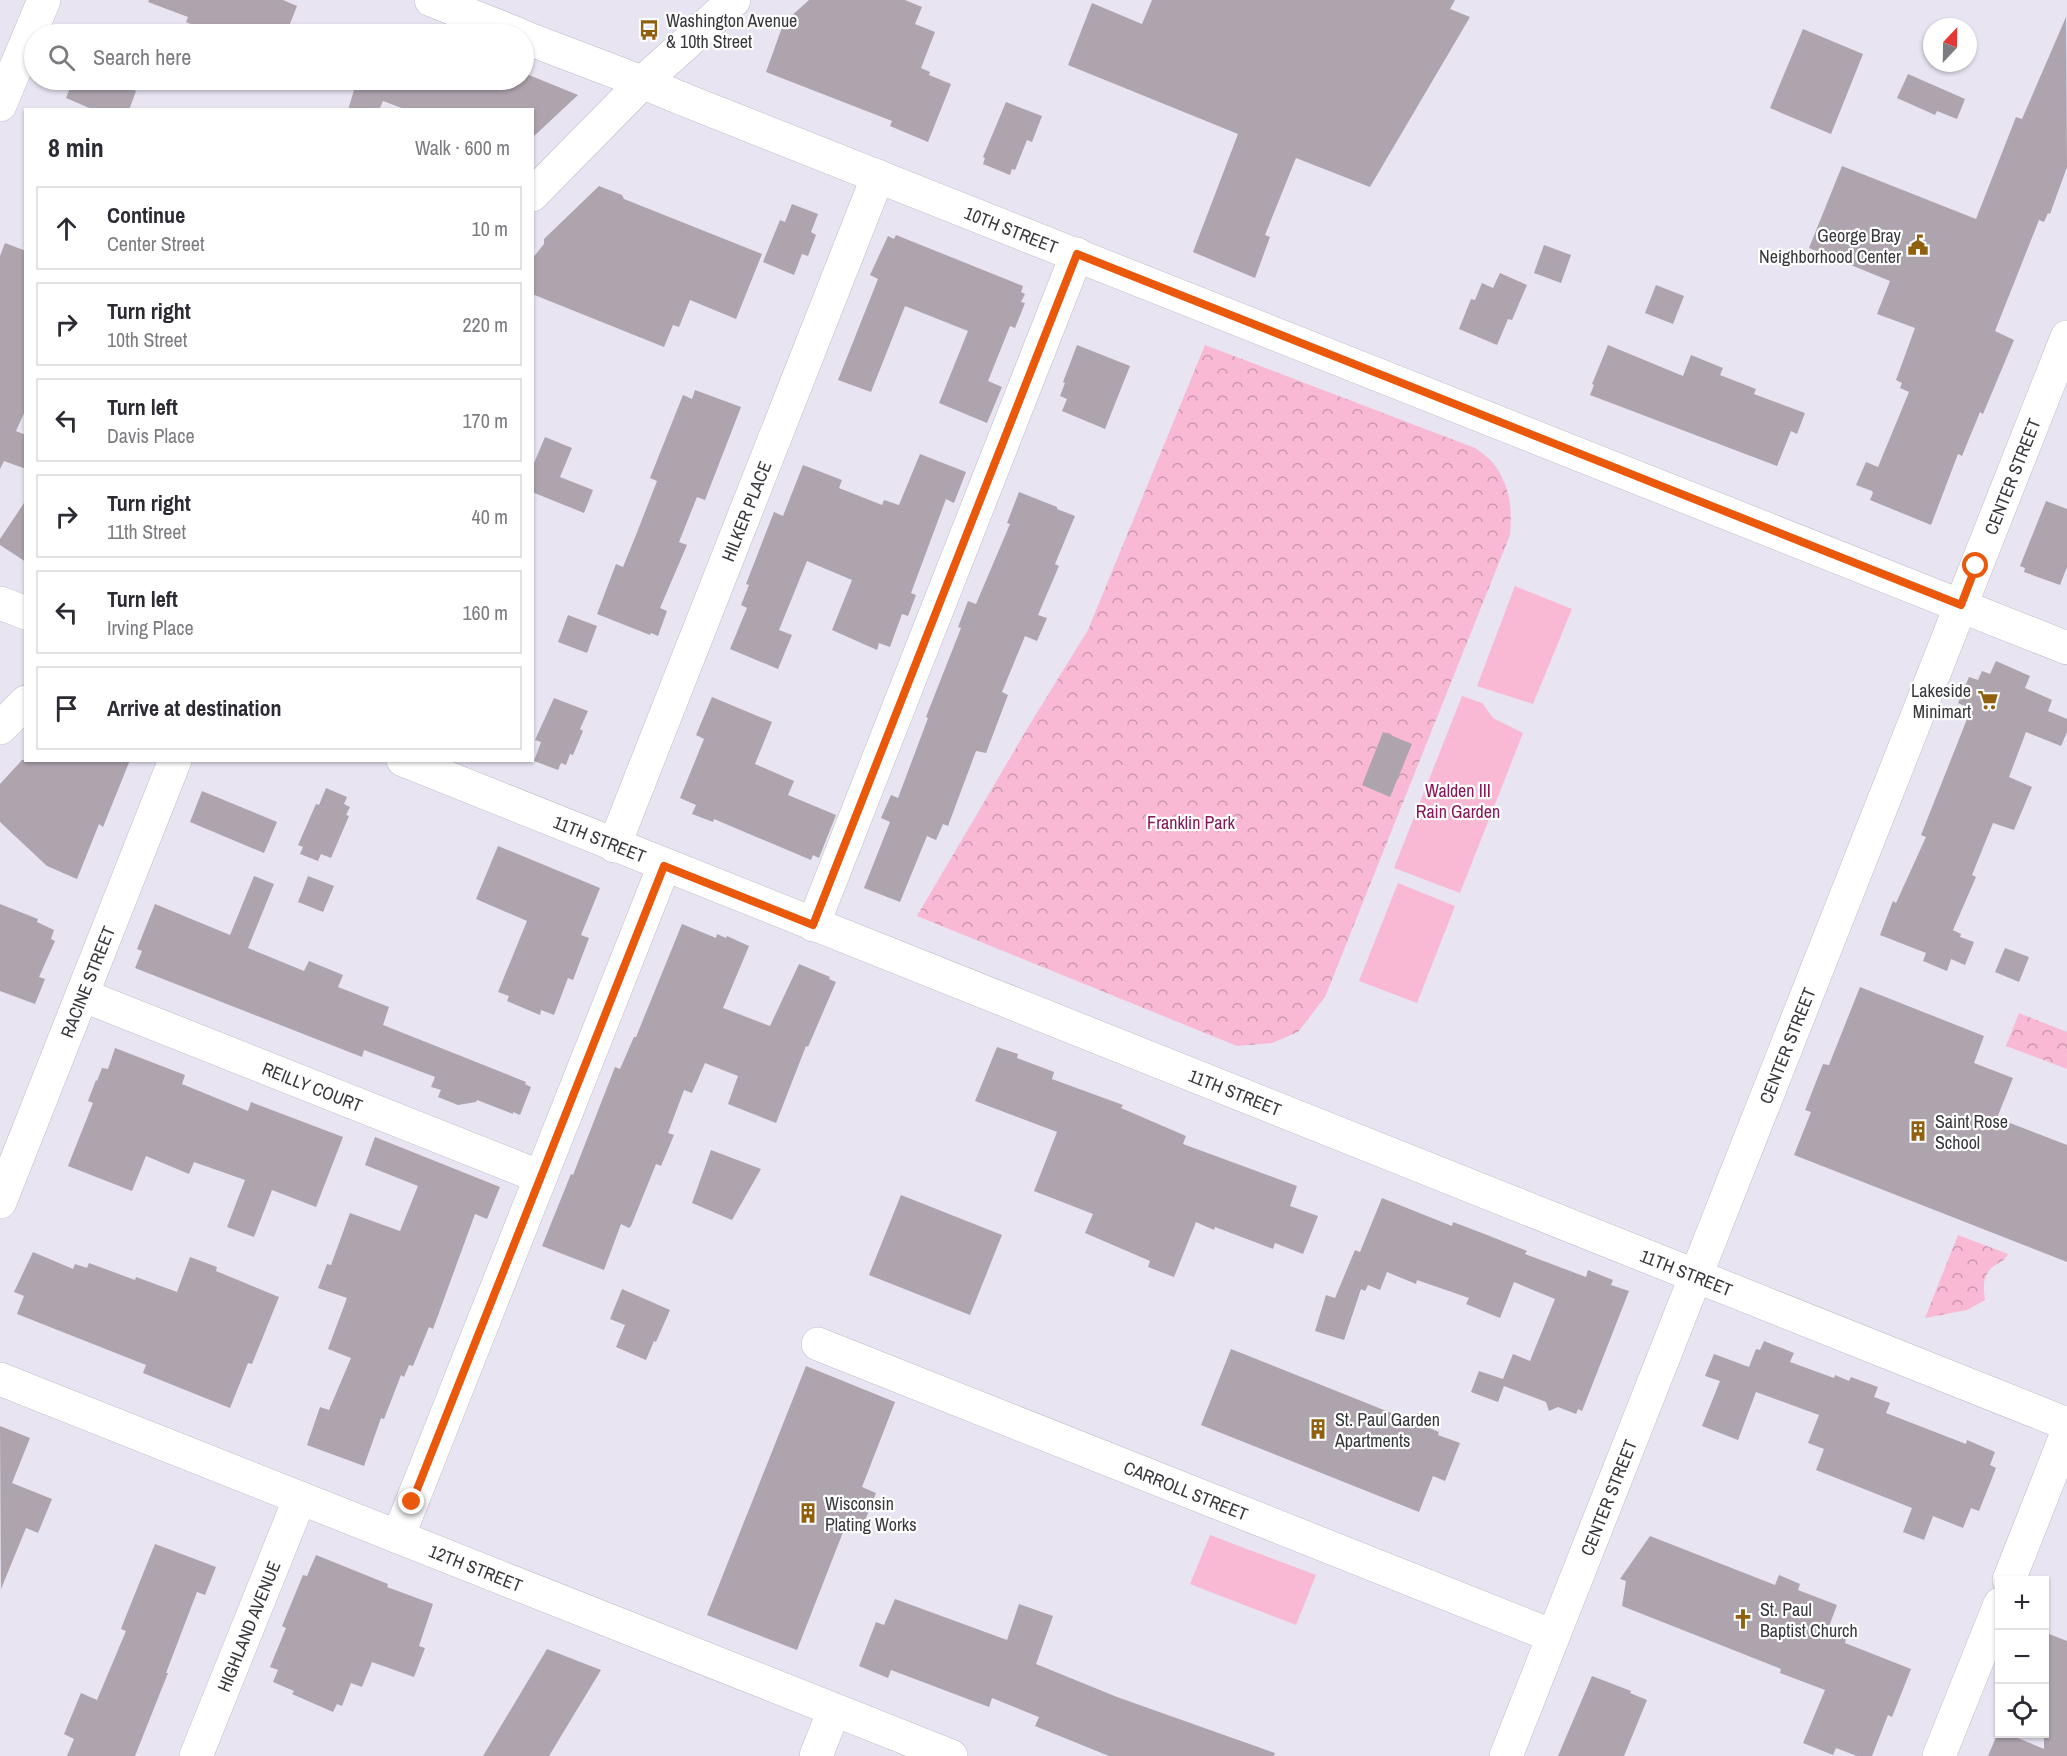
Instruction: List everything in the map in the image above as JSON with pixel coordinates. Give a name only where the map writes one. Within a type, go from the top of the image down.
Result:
[{"type":"street","points":[[34,24],[44,0]]},
{"type":"street","points":[[431,0],[478,9],[502,24]]},
{"type":"street","points":[[534,193],[643,82],[734,0]]},
{"type":"street","name":"10TH STREET","points":[[534,41],[643,82],[2067,648]]},
{"type":"street","points":[[0,105],[24,48]]},
{"type":"street","name":"HILKER PLACE","points":[[614,846],[878,176]]},
{"type":"street","points":[[813,925],[1077,254]]},
{"type":"street","name":"CENTER STREET","points":[[1506,1756],[2067,337]]},
{"type":"street","points":[[0,603],[24,612]]},
{"type":"street","points":[[0,728],[24,704]]},
{"type":"street","name":"RACINE STREET","points":[[0,1202],[174,762]]},
{"type":"street","name":"11TH STREET","points":[[408,762],[2067,1424]]},
{"type":"street","points":[[398,1537],[664,866]]},
{"type":"street","name":"REILLY COURT","points":[[82,995],[541,1177]]},
{"type":"street","name":"CARROLL STREET","points":[[818,1344],[1553,1636]]},
{"type":"street","name":"12TH STREET","points":[[0,1379],[951,1756]]},
{"type":"street","points":[[2011,1576],[2067,1433]]},
{"type":"street","name":"HIGHLAND AVENUE","points":[[196,1756],[300,1498]]},
{"type":"street","points":[[1939,1756],[1995,1616]]},
{"type":"street","points":[[816,1756],[834,1710]]},
{"type":"green space","name":"Franklin Park","points":[[1205,345],[1475,448],[1492,461],[1501,475],[1508,492],[1511,517],[1510,535],[1325,997],[1298,1032],[1272,1043],[1237,1046],[917,916],[1088,630]]},
{"type":"green space","points":[[1515,586],[1572,609],[1533,704],[1477,686]]},
{"type":"green space","name":"Walden III Rain Garden","points":[[1462,696],[1482,703],[1493,718],[1523,733],[1460,893],[1394,868]]},
{"type":"green space","points":[[1398,883],[1455,906],[1417,1003],[1359,981]]},
{"type":"green space","points":[[2019,1013],[2067,1032],[2067,1069],[2006,1046]]},
{"type":"green space","points":[[1958,1235],[2008,1254],[1986,1275],[1985,1300],[1967,1310],[1925,1318]]},
{"type":"green space","points":[[1210,1535],[1316,1575],[1296,1625],[1190,1584]]},
{"type":"building","points":[[149,0],[283,0],[297,6],[290,24],[191,24],[186,22],[188,17],[148,2]]},
{"type":"building","points":[[809,0],[905,0],[922,7],[915,24],[935,32],[921,68],[930,72],[929,75],[951,84],[928,142],[890,126],[892,121],[766,72],[785,19],[788,19]]},
{"type":"building","points":[[1152,0],[1455,0],[1450,9],[1470,17],[1370,187],[1296,158],[1265,235],[1270,237],[1255,278],[1193,252],[1238,134],[1068,65],[1092,3],[1142,24]]},
{"type":"building","points":[[2066,17],[2067,167],[2050,214],[2048,213],[2044,222],[2039,220],[1995,331],[2014,340],[1983,414],[1980,412],[1962,456],[1958,454],[1931,525],[1870,500],[1872,491],[1856,485],[1866,462],[1878,467],[1909,392],[1900,388],[1902,383],[1896,380],[1915,328],[1877,314],[1890,281],[1809,248],[1842,166],[1976,219],[2016,117],[2022,119]]},
{"type":"building","points":[[1803,29],[1863,54],[1831,134],[1770,108]]},
{"type":"building","points":[[1908,74],[1965,99],[1957,119],[1937,111],[1935,115],[1897,98]]},
{"type":"building","points":[[534,77],[578,95],[534,136],[534,108],[402,108],[383,101],[380,108],[349,108],[354,90],[534,90]]},
{"type":"building","points":[[69,90],[136,91],[130,108],[89,108],[66,98]]},
{"type":"building","points":[[1006,102],[1042,116],[1032,142],[1027,140],[1015,170],[1012,169],[1010,175],[983,164],[985,158],[983,157]]},
{"type":"building","points":[[599,186],[622,195],[624,199],[762,254],[736,319],[690,300],[679,327],[673,325],[664,347],[534,295],[534,256],[544,244],[544,239]]},
{"type":"building","points":[[792,204],[818,214],[811,232],[816,235],[808,256],[802,254],[794,275],[763,262],[780,220],[785,222]]},
{"type":"building","points":[[896,235],[1023,286],[1021,292],[1025,294],[1021,302],[1025,303],[1015,328],[1010,326],[988,381],[1002,387],[987,423],[939,403],[968,331],[905,306],[871,392],[838,380],[878,279],[870,275],[888,236],[894,239]]},
{"type":"building","points":[[5,243],[24,250],[24,413],[16,431],[24,434],[24,468],[4,461],[0,469],[0,256]]},
{"type":"building","points":[[1544,245],[1571,255],[1561,283],[1534,273]]},
{"type":"building","points":[[1500,273],[1527,285],[1512,320],[1508,319],[1497,345],[1459,329],[1471,299],[1475,300],[1482,283],[1493,288]]},
{"type":"building","points":[[1656,285],[1684,296],[1673,324],[1645,313]]},
{"type":"building","points":[[1077,345],[1130,366],[1105,429],[1062,411],[1067,399],[1060,396],[1065,383],[1063,382]]},
{"type":"building","points":[[1608,345],[1683,376],[1691,355],[1723,368],[1720,375],[1756,389],[1754,394],[1805,413],[1797,434],[1791,431],[1777,466],[1590,395],[1594,385],[1592,384]]},
{"type":"building","points":[[695,390],[741,407],[705,500],[697,497],[679,542],[687,545],[660,608],[667,611],[658,636],[651,633],[650,635],[597,614],[616,564],[623,567],[636,535],[657,481],[650,478],[683,395],[692,399]]},
{"type":"building","points":[[545,437],[572,448],[560,477],[593,490],[584,513],[534,493],[534,463]]},
{"type":"building","points":[[920,454],[966,472],[954,503],[946,499],[911,593],[916,595],[908,616],[902,614],[890,647],[879,643],[877,650],[832,630],[852,580],[807,561],[779,630],[792,635],[778,669],[730,649],[747,608],[741,605],[749,585],[746,584],[774,512],[783,516],[803,465],[842,480],[839,488],[882,505],[884,500],[899,505]]},
{"type":"building","points":[[1019,492],[1075,516],[1055,564],[1059,566],[1038,615],[1047,618],[1037,641],[1025,636],[1002,692],[1008,695],[986,753],[976,751],[948,826],[943,824],[936,840],[927,836],[900,902],[864,888],[890,822],[881,818],[891,795],[898,798],[928,718],[926,717],[961,628],[958,627],[968,601],[976,604],[1010,524],[1007,523]]},
{"type":"building","points":[[2046,501],[2067,509],[2067,567],[2060,585],[2024,572],[2025,568],[2020,566]]},
{"type":"building","points":[[24,503],[24,561],[0,545],[0,539]]},
{"type":"building","points":[[568,615],[597,626],[587,653],[558,642]]},
{"type":"building","points":[[1996,661],[2030,676],[2025,688],[2052,700],[2048,711],[2067,719],[2067,732],[2061,746],[2026,732],[2009,777],[2032,787],[2014,830],[1993,823],[1972,875],[1976,877],[1953,930],[1961,934],[1960,937],[1974,942],[1965,965],[1951,959],[1947,971],[1923,961],[1926,953],[1880,935],[1893,901],[1896,903],[1926,837],[1921,835],[1971,709],[1958,703],[1969,677],[1978,680],[1982,671],[1990,674]]},
{"type":"building","points":[[712,697],[772,722],[755,764],[794,781],[788,795],[836,815],[819,858],[813,855],[811,860],[714,819],[713,822],[692,814],[696,805],[680,798],[704,739],[696,735]]},
{"type":"building","points":[[554,698],[588,711],[573,755],[570,754],[566,765],[561,763],[558,770],[534,761],[541,742],[535,740]]},
{"type":"building","points":[[1383,732],[1412,744],[1390,797],[1362,785]]},
{"type":"building","points":[[22,760],[24,762],[129,762],[103,827],[99,824],[77,879],[47,866],[0,822],[0,784]]},
{"type":"building","points":[[326,788],[347,797],[344,804],[350,807],[346,815],[349,816],[331,858],[321,854],[318,861],[300,854],[303,847],[298,845],[316,804],[319,805]]},
{"type":"building","points":[[202,791],[277,822],[264,853],[190,822]]},
{"type":"building","points":[[498,846],[600,888],[581,935],[589,938],[573,980],[568,978],[554,1015],[541,1010],[540,1015],[507,1001],[509,996],[498,992],[527,921],[476,899]]},
{"type":"building","points":[[254,876],[274,884],[248,948],[304,971],[309,961],[343,975],[338,987],[389,1007],[383,1025],[526,1082],[525,1084],[531,1087],[520,1115],[477,1100],[458,1105],[438,1097],[441,1090],[431,1087],[435,1077],[364,1050],[362,1057],[135,968],[142,951],[137,949],[155,904],[230,935]]},
{"type":"building","points":[[308,876],[334,886],[323,912],[298,902]]},
{"type":"building","points":[[0,904],[38,919],[37,922],[54,930],[51,939],[55,941],[39,977],[45,979],[35,1004],[0,991]]},
{"type":"building","points":[[682,924],[716,938],[717,934],[726,938],[727,936],[749,946],[723,1008],[770,1026],[799,964],[830,977],[829,979],[836,982],[808,1047],[806,1046],[776,1123],[728,1104],[738,1076],[705,1063],[692,1093],[684,1090],[668,1133],[674,1135],[661,1166],[656,1164],[631,1226],[629,1228],[621,1224],[604,1270],[542,1246],[571,1174],[573,1175],[615,1067],[620,1069],[636,1037]]},
{"type":"building","points":[[2005,948],[2029,957],[2019,982],[1995,972]]},
{"type":"building","name":"Saint Rose School","points":[[1860,987],[1984,1036],[1974,1063],[2013,1078],[1997,1118],[2067,1145],[2067,1262],[1794,1155],[1811,1112],[1805,1110],[1823,1064],[1829,1065]]},
{"type":"building","points":[[997,1047],[1018,1054],[1017,1058],[1054,1072],[1052,1079],[1123,1105],[1121,1108],[1186,1136],[1183,1144],[1297,1186],[1290,1206],[1318,1216],[1303,1254],[1275,1243],[1273,1249],[1196,1222],[1174,1277],[1148,1267],[1150,1261],[1085,1233],[1093,1214],[1034,1191],[1057,1132],[975,1101]]},
{"type":"building","points":[[115,1048],[185,1075],[182,1084],[248,1111],[251,1102],[343,1137],[316,1207],[272,1190],[254,1237],[227,1227],[245,1180],[194,1162],[189,1174],[146,1156],[132,1191],[68,1166],[93,1103],[88,1101],[96,1080],[102,1068],[108,1069]]},
{"type":"building","points":[[375,1137],[500,1187],[487,1219],[475,1214],[433,1329],[429,1327],[413,1366],[409,1365],[404,1377],[401,1375],[384,1419],[381,1418],[364,1466],[307,1445],[320,1407],[329,1410],[351,1358],[328,1349],[347,1298],[318,1288],[327,1264],[331,1265],[350,1213],[400,1231],[418,1186],[365,1165]]},
{"type":"building","points":[[711,1150],[761,1169],[732,1220],[692,1203]]},
{"type":"building","points":[[901,1195],[1002,1235],[970,1315],[869,1275]]},
{"type":"building","points":[[1382,1198],[1452,1226],[1453,1222],[1482,1233],[1527,1251],[1525,1254],[1586,1277],[1588,1270],[1613,1280],[1611,1285],[1629,1291],[1582,1411],[1578,1409],[1576,1414],[1558,1407],[1549,1411],[1546,1402],[1504,1386],[1498,1402],[1471,1392],[1479,1371],[1503,1379],[1513,1354],[1530,1361],[1555,1299],[1514,1282],[1500,1318],[1466,1304],[1469,1298],[1417,1280],[1416,1284],[1387,1272],[1380,1290],[1368,1285],[1365,1291],[1361,1289],[1344,1340],[1315,1331],[1326,1295],[1335,1298],[1355,1250],[1360,1252]]},
{"type":"building","points":[[33,1252],[73,1269],[75,1264],[87,1268],[89,1263],[177,1292],[190,1257],[217,1267],[216,1271],[279,1297],[252,1364],[248,1363],[230,1408],[143,1373],[146,1365],[17,1314],[24,1296],[14,1292]]},
{"type":"building","points":[[622,1289],[670,1310],[646,1360],[616,1347],[625,1325],[610,1319]]},
{"type":"building","points":[[1764,1341],[1794,1353],[1790,1362],[1834,1378],[1835,1375],[1849,1381],[1851,1377],[1878,1387],[1874,1397],[1890,1403],[1886,1413],[1966,1444],[1967,1440],[1995,1452],[1990,1465],[1996,1468],[1979,1511],[1971,1508],[1963,1528],[1933,1516],[1924,1540],[1903,1532],[1912,1508],[1816,1470],[1824,1449],[1808,1443],[1819,1415],[1756,1392],[1738,1440],[1702,1426],[1720,1381],[1705,1376],[1714,1354],[1749,1367],[1756,1349],[1760,1350]]},
{"type":"building","name":"St. Paul Garden Apartments","points":[[1231,1349],[1439,1432],[1438,1435],[1460,1443],[1445,1481],[1433,1476],[1419,1512],[1201,1425]]},
{"type":"building","name":"Wisconsin Plating Works","points":[[806,1366],[895,1402],[862,1487],[876,1493],[860,1533],[845,1527],[797,1650],[707,1615]]},
{"type":"building","points":[[0,1426],[30,1438],[12,1483],[52,1499],[38,1533],[26,1528],[1,1589]]},
{"type":"building","name":"St. Paul Baptist Church","points":[[1650,1536],[1775,1585],[1779,1575],[1800,1584],[1798,1590],[1837,1605],[1827,1632],[1846,1639],[1845,1643],[1911,1669],[1892,1717],[1888,1715],[1872,1756],[1857,1756],[1836,1748],[1833,1755],[1803,1743],[1825,1690],[1780,1673],[1781,1669],[1622,1606],[1626,1581],[1620,1579]]},
{"type":"building","points":[[155,1544],[216,1567],[205,1595],[197,1592],[135,1756],[67,1756],[74,1739],[64,1734],[81,1693],[97,1700],[126,1631],[121,1629],[122,1626]]},
{"type":"building","points":[[316,1555],[388,1584],[387,1587],[433,1604],[419,1646],[425,1648],[414,1677],[372,1662],[362,1687],[351,1683],[342,1706],[337,1704],[333,1712],[292,1694],[294,1691],[273,1682],[278,1670],[270,1667],[286,1628],[282,1626],[303,1575],[307,1576]]},
{"type":"building","points":[[895,1599],[1007,1640],[1019,1604],[1053,1616],[1036,1664],[1117,1697],[1275,1753],[1274,1756],[1109,1756],[1035,1726],[1039,1717],[992,1698],[989,1707],[891,1670],[888,1678],[859,1666],[876,1622],[884,1625]]},
{"type":"building","points":[[2049,1634],[2067,1641],[2067,1756],[1988,1756],[1996,1738],[2018,1738],[2044,1749],[2044,1738],[2049,1738]]},
{"type":"building","points":[[547,1649],[601,1670],[549,1756],[483,1756]]},
{"type":"building","points":[[1592,1676],[1631,1691],[1630,1693],[1647,1700],[1624,1756],[1558,1756]]},
{"type":"place","name":"Washington Avenue & 10th Street","points":[[649,30]]},
{"type":"place","name":"George Bray Neighborhood Center","points":[[1918,245]]},
{"type":"place","name":"Lakeside Minimart","points":[[1988,700]]},
{"type":"place","name":"Saint Rose School","points":[[1918,1131]]},
{"type":"place","name":"St. Paul Garden Apartments","points":[[1318,1429]]},
{"type":"place","name":"Wisconsin Plating Works","points":[[808,1513]]},
{"type":"place","name":"St. Paul Baptist Church","points":[[1743,1619]]},
{"type":"route","points":[[412,1502],[664,866],[813,925],[1077,254],[1961,605],[1976,566]]}]
